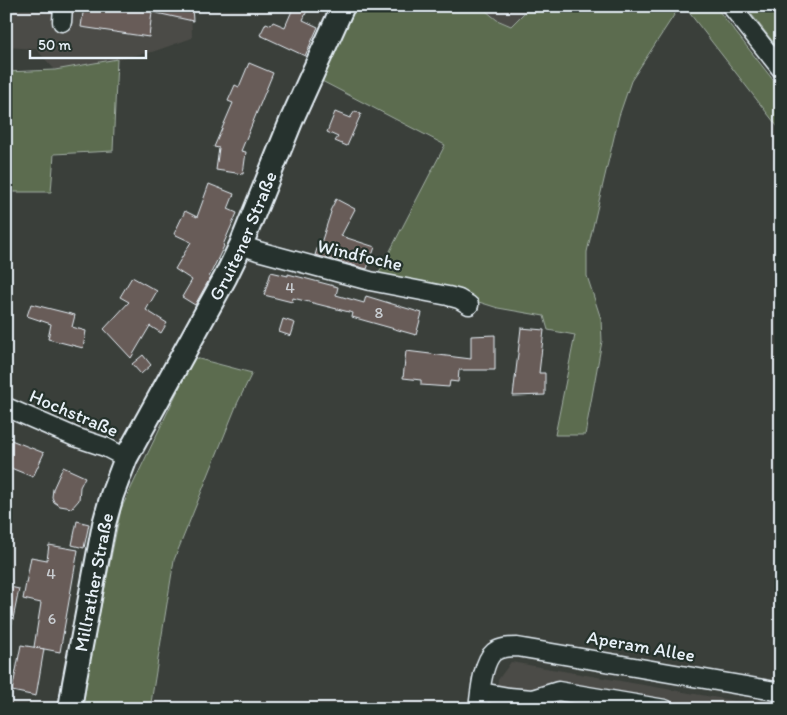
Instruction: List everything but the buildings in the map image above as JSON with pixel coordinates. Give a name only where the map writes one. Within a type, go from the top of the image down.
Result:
[{"type":"main road","name":"Gruitener Straße","points":[[126,458],[216,295],[241,245],[292,119],[343,6]]},
{"type":"main road","name":"Millrather Straße","points":[[70,709],[104,524],[112,494],[126,458]]},
{"type":"street","points":[[730,6],[781,69]]},
{"type":"street","name":"Windfoche","points":[[241,245],[370,280],[448,296],[459,299],[468,305]]},
{"type":"street","name":"Hochstraße","points":[[6,407],[75,437],[104,447],[126,458]]},
{"type":"street","name":"Aperam Allee","points":[[479,700],[488,661],[494,652],[505,647],[517,646],[781,692]]},
{"type":"street","points":[[479,700],[510,697],[532,699],[558,690],[665,709]]},
{"type":"shaded area","points":[[6,6],[191,6],[192,38],[152,52],[55,70],[36,49],[6,47]]},
{"type":"shaded area","points":[[480,6],[531,6],[511,26],[497,20]]},
{"type":"shaded area","points":[[511,662],[781,709],[494,709],[498,680]]},
{"type":"green space","points":[[355,6],[480,6],[497,20],[511,26],[531,6],[680,6],[631,81],[619,116],[587,252],[587,276],[601,319],[602,341],[585,435],[555,435],[575,335],[548,330],[544,316],[498,308],[466,298],[376,278],[445,145],[318,79]]},
{"type":"green space","points":[[684,6],[715,6],[781,90],[781,131]]},
{"type":"green space","points":[[745,6],[781,6],[781,52]]},
{"type":"green space","points":[[117,59],[113,151],[54,154],[51,192],[6,192],[6,72],[55,70]]},
{"type":"green space","points":[[194,357],[252,373],[237,404],[174,560],[150,709],[83,709],[87,674],[121,509]]}]
